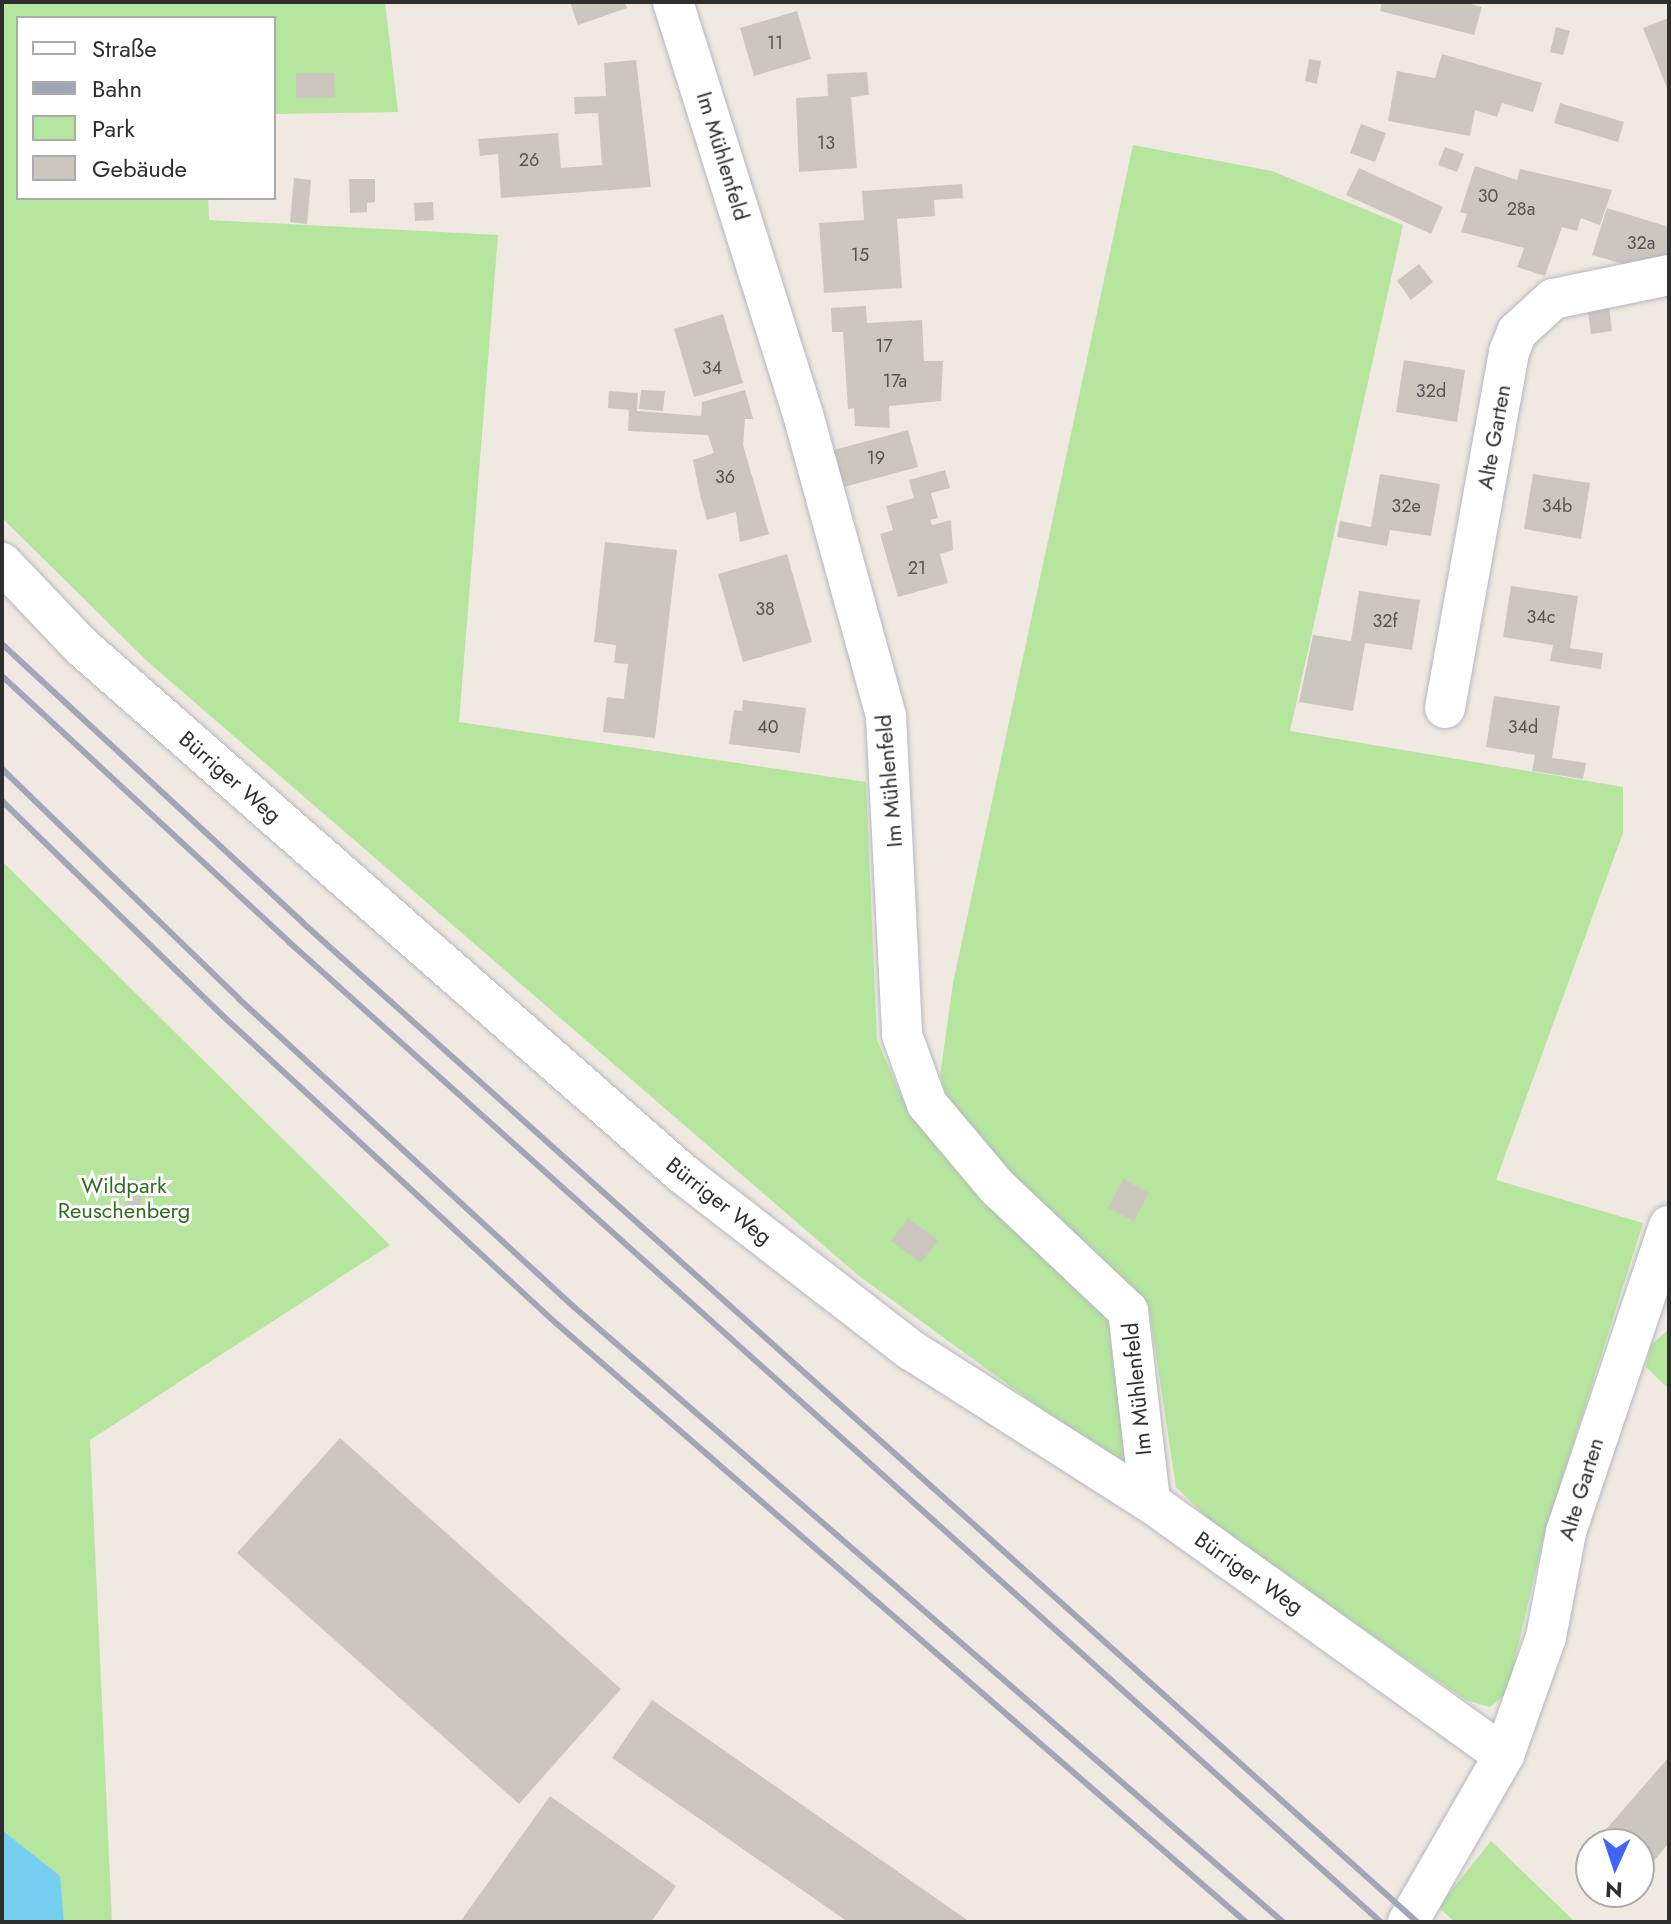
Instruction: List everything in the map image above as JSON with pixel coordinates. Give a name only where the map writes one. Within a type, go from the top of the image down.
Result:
[{"type":"street","name":"Im Mühlenfeld","points":[[673,2],[799,403],[886,716],[902,1035],[927,1104],[997,1187],[1128,1311],[1150,1502]]},
{"type":"street","name":"Alte Garten","points":[[1445,708],[1509,352],[1517,332],[1553,299],[1669,275]]},
{"type":"street","name":"Bürriger Weg","points":[[2,563],[82,647],[683,1174],[911,1350],[1150,1502],[1504,1755]]},
{"type":"street","name":"Alte Garten","points":[[1408,1922],[1504,1755],[1546,1637],[1566,1532],[1669,1226]]},
{"type":"green space","points":[[2,2],[385,2],[398,112],[276,114],[276,16],[16,16],[16,200],[208,200],[209,220],[498,235],[459,722],[866,782],[877,1040],[904,1102],[967,1173],[1113,1314],[1125,1463],[1102,1453],[859,1276],[148,662],[2,518]]},
{"type":"green space","points":[[1133,145],[1272,171],[1403,225],[1290,731],[1623,787],[1623,833],[1496,1180],[1643,1223],[1543,1540],[1507,1693],[1490,1707],[1466,1700],[1221,1531],[1176,1487],[1149,1309],[950,1113],[940,1076],[953,983]]},
{"type":"green space","name":"Wildpark Reuschenberg","points":[[2,861],[390,1245],[90,1440],[112,1922],[64,1922],[59,1876],[2,1830]]},
{"type":"green space","points":[[1669,1329],[1669,1389],[1646,1367],[1651,1345]]},
{"type":"green space","points":[[1491,1841],[1575,1922],[1455,1922],[1438,1907]]},
{"type":"water","points":[[2,1830],[60,1876],[64,1922],[2,1922]]},
{"type":"building","points":[[570,2],[625,2],[627,8],[578,25]]},
{"type":"building","points":[[1382,2],[1463,2],[1482,7],[1474,35],[1380,11]]},
{"type":"building","points":[[797,11],[811,59],[754,76],[740,28]]},
{"type":"building","points":[[1669,18],[1669,93],[1643,28]]},
{"type":"building","points":[[1556,27],[1570,31],[1563,55],[1550,52]]},
{"type":"building","points":[[1442,54],[1542,83],[1533,112],[1502,103],[1497,117],[1475,110],[1470,136],[1388,121],[1397,71],[1435,78]]},
{"type":"building","points":[[1309,59],[1321,61],[1317,84],[1305,81]]},
{"type":"building","points":[[636,60],[651,187],[501,198],[498,154],[480,156],[478,139],[558,133],[561,168],[602,165],[598,113],[575,114],[574,97],[606,96],[604,63]]},
{"type":"building","points":[[867,72],[869,95],[851,97],[857,168],[799,172],[796,98],[828,96],[827,74]]},
{"type":"building","points":[[296,73],[334,73],[335,98],[296,98]]},
{"type":"building","points":[[1560,103],[1624,122],[1618,142],[1554,123]]},
{"type":"building","points":[[1361,124],[1386,133],[1375,162],[1350,153]]},
{"type":"building","points":[[1445,147],[1464,154],[1457,172],[1438,165]]},
{"type":"building","points":[[1475,166],[1517,180],[1520,169],[1612,190],[1600,225],[1581,218],[1577,231],[1562,227],[1545,276],[1517,267],[1524,248],[1461,232],[1467,214],[1460,212]]},
{"type":"building","points":[[1359,168],[1443,207],[1431,234],[1346,195]]},
{"type":"building","points":[[294,178],[311,180],[307,224],[290,222]]},
{"type":"building","points":[[349,179],[375,179],[375,202],[367,203],[367,212],[350,213]]},
{"type":"building","points":[[962,184],[963,198],[934,200],[935,216],[897,219],[902,288],[824,293],[819,223],[864,220],[862,191]]},
{"type":"building","points":[[433,202],[434,220],[415,221],[414,203]]},
{"type":"building","points":[[1607,208],[1669,227],[1669,260],[1634,267],[1592,255]]},
{"type":"building","points":[[1419,264],[1433,282],[1411,300],[1397,281]]},
{"type":"building","points":[[866,306],[867,323],[922,320],[924,361],[943,361],[941,401],[889,406],[890,428],[855,426],[854,408],[848,409],[843,332],[832,332],[831,308]]},
{"type":"building","points":[[1609,307],[1612,331],[1591,334],[1588,310]]},
{"type":"building","points":[[723,314],[743,383],[694,397],[674,329]]},
{"type":"building","points":[[1404,360],[1465,370],[1457,422],[1396,412]]},
{"type":"building","points":[[641,390],[665,391],[663,411],[639,409]]},
{"type":"building","points":[[745,390],[753,419],[745,419],[743,445],[769,534],[740,542],[736,512],[707,520],[693,460],[714,453],[708,435],[628,431],[629,410],[608,408],[609,391],[638,393],[637,411],[701,416],[702,402]]},
{"type":"building","points":[[908,430],[918,467],[844,487],[834,450]]},
{"type":"building","points":[[945,470],[950,488],[931,493],[938,518],[930,520],[932,525],[951,520],[953,550],[940,554],[948,583],[898,597],[880,534],[893,530],[886,506],[914,498],[909,480]]},
{"type":"building","points":[[1380,474],[1440,484],[1431,536],[1390,530],[1387,546],[1337,537],[1340,521],[1371,527]]},
{"type":"building","points":[[1533,474],[1590,483],[1581,539],[1524,529]]},
{"type":"building","points":[[605,542],[677,550],[655,738],[603,732],[607,697],[624,699],[628,664],[614,663],[616,645],[594,642]]},
{"type":"building","points":[[787,554],[812,642],[743,662],[718,574]]},
{"type":"building","points":[[1511,586],[1578,596],[1570,648],[1603,653],[1601,669],[1550,661],[1553,645],[1503,637]]},
{"type":"building","points":[[1359,591],[1420,600],[1412,650],[1365,643],[1353,711],[1299,702],[1313,635],[1351,641]]},
{"type":"building","points":[[1494,696],[1560,706],[1552,758],[1586,763],[1583,779],[1532,771],[1535,755],[1486,747]]},
{"type":"building","points":[[743,700],[806,708],[800,753],[729,744],[734,710],[742,711]]},
{"type":"building","points":[[128,1179],[143,1180],[140,1210],[125,1208]]},
{"type":"building","points":[[1123,1179],[1149,1193],[1134,1221],[1108,1208]]},
{"type":"building","points":[[908,1218],[938,1240],[921,1263],[891,1241]]},
{"type":"building","points":[[340,1438],[621,1689],[519,1804],[237,1553]]},
{"type":"building","points":[[652,1700],[970,1922],[848,1922],[612,1758]]},
{"type":"building","points":[[1669,1757],[1669,1843],[1655,1859],[1655,1828],[1607,1828]]},
{"type":"building","points":[[550,1796],[676,1886],[651,1922],[460,1922]]},
{"type":"railway","points":[[2,644],[303,923],[1417,1922]]},
{"type":"railway","points":[[2,676],[289,942],[1381,1922]]},
{"type":"railway","points":[[2,769],[239,999],[574,1307],[1283,1922]]},
{"type":"railway","points":[[2,801],[223,1016],[557,1324],[1246,1922]]}]
